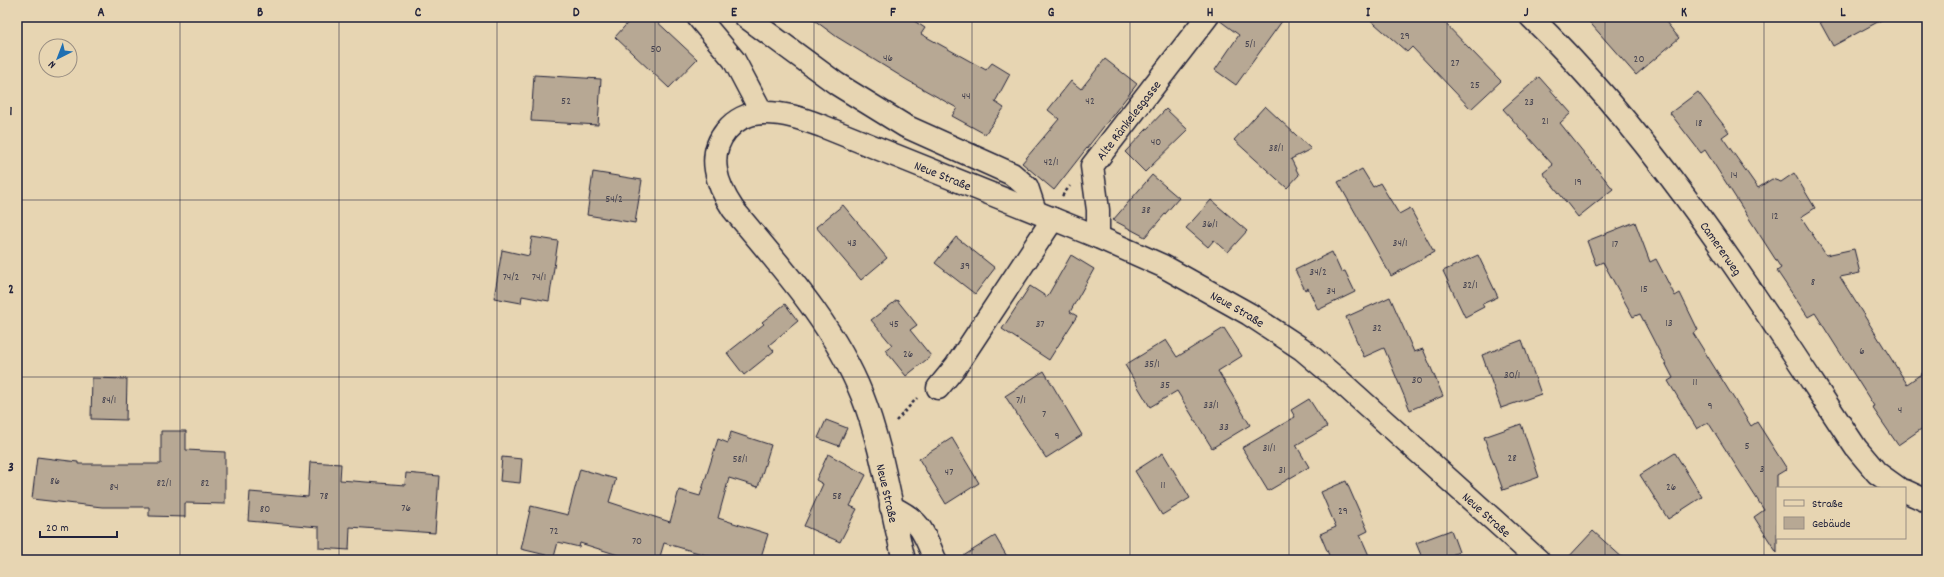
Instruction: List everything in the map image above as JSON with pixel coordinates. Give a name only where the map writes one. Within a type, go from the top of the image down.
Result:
[{"type":"street","points":[[698,17],[734,60],[762,112]]},
{"type":"street","points":[[746,17],[837,84],[905,126],[1012,174],[1026,188],[1044,215],[959,361],[938,388]]},
{"type":"street","name":"Alte Ränkelesgasse","points":[[1098,237],[1098,210],[1092,166],[1207,17]]},
{"type":"street","name":"Camererweg","points":[[1532,17],[1575,63],[1647,146],[1731,259],[1856,448],[1877,473],[1897,487]]},
{"type":"street","name":"Neue Straße","points":[[904,560],[877,442],[862,395],[839,348],[805,298],[730,204],[718,179],[715,169],[719,142],[724,133],[734,122],[750,115],[762,112],[786,115],[822,126],[1098,237],[1163,266],[1207,290],[1249,314],[1302,349],[1395,429],[1538,560]]},
{"type":"street","points":[[1906,491],[1927,501]]},
{"type":"street","points":[[891,507],[915,521],[927,541],[935,560]]},
{"type":"path","points":[[877,442],[928,386],[938,388]]},
{"type":"building","points":[[633,17],[652,17],[697,59],[669,88],[615,37]]},
{"type":"building","points":[[810,17],[908,17],[925,28],[921,34],[986,70],[992,63],[1010,74],[995,102],[1004,108],[985,134],[952,116],[957,108],[907,80],[837,37]]},
{"type":"building","points":[[1219,17],[1285,17],[1236,85],[1215,70],[1239,35],[1219,20]]},
{"type":"building","points":[[1367,17],[1439,17],[1501,81],[1471,109],[1412,47],[1407,52]]},
{"type":"building","points":[[1585,17],[1662,17],[1679,38],[1636,75]]},
{"type":"building","points":[[1817,17],[1887,17],[1833,46]]},
{"type":"building","points":[[1105,59],[1137,84],[1054,190],[1022,163],[1059,119],[1048,110],[1071,81],[1081,89]]},
{"type":"building","points":[[534,75],[601,79],[598,125],[531,121]]},
{"type":"building","points":[[1539,77],[1571,113],[1560,123],[1613,189],[1578,217],[1543,173],[1553,165],[1503,109]]},
{"type":"building","points":[[1698,92],[1729,132],[1722,137],[1758,188],[1772,179],[1781,182],[1794,173],[1815,208],[1801,217],[1826,255],[1854,249],[1860,273],[1840,277],[1907,384],[1927,370],[1927,425],[1898,445],[1872,407],[1874,406],[1815,313],[1808,317],[1777,271],[1781,268],[1705,150],[1701,153],[1670,113]]},
{"type":"building","points":[[1265,106],[1311,149],[1291,159],[1299,175],[1287,188],[1234,140]]},
{"type":"building","points":[[1166,109],[1188,130],[1145,172],[1125,152]]},
{"type":"building","points":[[1362,169],[1373,187],[1380,183],[1399,214],[1410,208],[1434,252],[1391,276],[1338,182]]},
{"type":"building","points":[[593,172],[642,180],[635,223],[587,215]]},
{"type":"building","points":[[1152,175],[1179,198],[1145,237],[1113,220]]},
{"type":"building","points":[[1211,200],[1247,231],[1228,252],[1214,240],[1208,247],[1186,228]]},
{"type":"building","points":[[843,205],[887,258],[861,280],[816,227]]},
{"type":"building","points":[[1635,222],[1650,262],[1656,259],[1675,296],[1680,293],[1698,330],[1693,333],[1751,426],[1757,422],[1787,469],[1777,475],[1777,553],[1754,517],[1764,510],[1708,422],[1697,429],[1668,381],[1673,378],[1640,314],[1633,317],[1603,262],[1596,265],[1587,241]]},
{"type":"building","points":[[532,237],[558,241],[549,301],[522,296],[521,303],[494,298],[502,250],[529,256]]},
{"type":"building","points":[[956,237],[995,268],[975,294],[935,263]]},
{"type":"building","points":[[1332,252],[1341,272],[1345,271],[1355,292],[1318,310],[1308,288],[1305,290],[1295,270]]},
{"type":"building","points":[[1071,255],[1094,269],[1070,312],[1077,316],[1049,360],[1002,329],[1030,286],[1047,297]]},
{"type":"building","points":[[1478,255],[1498,297],[1482,304],[1484,307],[1465,317],[1443,271]]},
{"type":"building","points":[[1390,297],[1414,352],[1423,349],[1443,396],[1410,410],[1384,348],[1364,357],[1346,317]]},
{"type":"building","points":[[897,300],[917,325],[910,330],[931,356],[906,376],[885,350],[892,345],[871,320]]},
{"type":"building","points":[[785,304],[798,321],[769,345],[774,351],[744,375],[727,353],[764,324],[762,322]]},
{"type":"building","points":[[1224,328],[1242,356],[1218,371],[1250,425],[1212,448],[1177,391],[1150,407],[1125,365],[1166,340],[1177,357]]},
{"type":"building","points":[[1522,340],[1541,394],[1501,408],[1482,355]]},
{"type":"building","points":[[1044,371],[1082,435],[1046,458],[1005,396]]},
{"type":"building","points":[[92,378],[127,379],[126,420],[91,419]]},
{"type":"building","points":[[1309,399],[1327,427],[1296,445],[1309,467],[1268,491],[1242,448],[1295,417],[1291,410]]},
{"type":"building","points":[[826,420],[847,428],[839,446],[818,438]]},
{"type":"building","points":[[1521,424],[1539,477],[1503,490],[1484,437]]},
{"type":"building","points":[[161,431],[186,431],[186,450],[225,452],[225,504],[185,503],[185,517],[149,516],[149,507],[102,507],[32,499],[37,457],[78,462],[78,464],[161,464]]},
{"type":"building","points":[[731,432],[771,445],[758,487],[729,478],[718,518],[768,534],[760,560],[723,560],[664,543],[659,560],[634,560],[580,543],[579,547],[558,542],[554,557],[521,549],[531,506],[568,515],[580,469],[616,479],[609,502],[670,522],[679,490],[700,496],[718,439],[728,443]]},
{"type":"building","points":[[952,438],[979,483],[946,504],[919,459]]},
{"type":"building","points":[[1163,453],[1190,498],[1162,515],[1135,471]]},
{"type":"building","points":[[1675,453],[1702,497],[1668,519],[1640,475]]},
{"type":"building","points":[[828,454],[866,475],[850,506],[857,509],[840,542],[804,526],[823,484],[816,480]]},
{"type":"building","points":[[502,457],[522,459],[520,483],[500,481]]},
{"type":"building","points":[[310,462],[341,464],[340,480],[405,485],[406,473],[439,476],[435,533],[350,527],[349,550],[319,548],[319,527],[248,521],[250,492],[308,497]]},
{"type":"building","points":[[1346,481],[1368,531],[1360,535],[1371,560],[1331,560],[1320,534],[1336,527],[1321,492]]},
{"type":"building","points":[[1451,530],[1459,552],[1438,560],[1423,560],[1416,543]]},
{"type":"building","points":[[1593,531],[1625,560],[1566,560]]},
{"type":"building","points":[[995,536],[1009,560],[957,560]]}]
